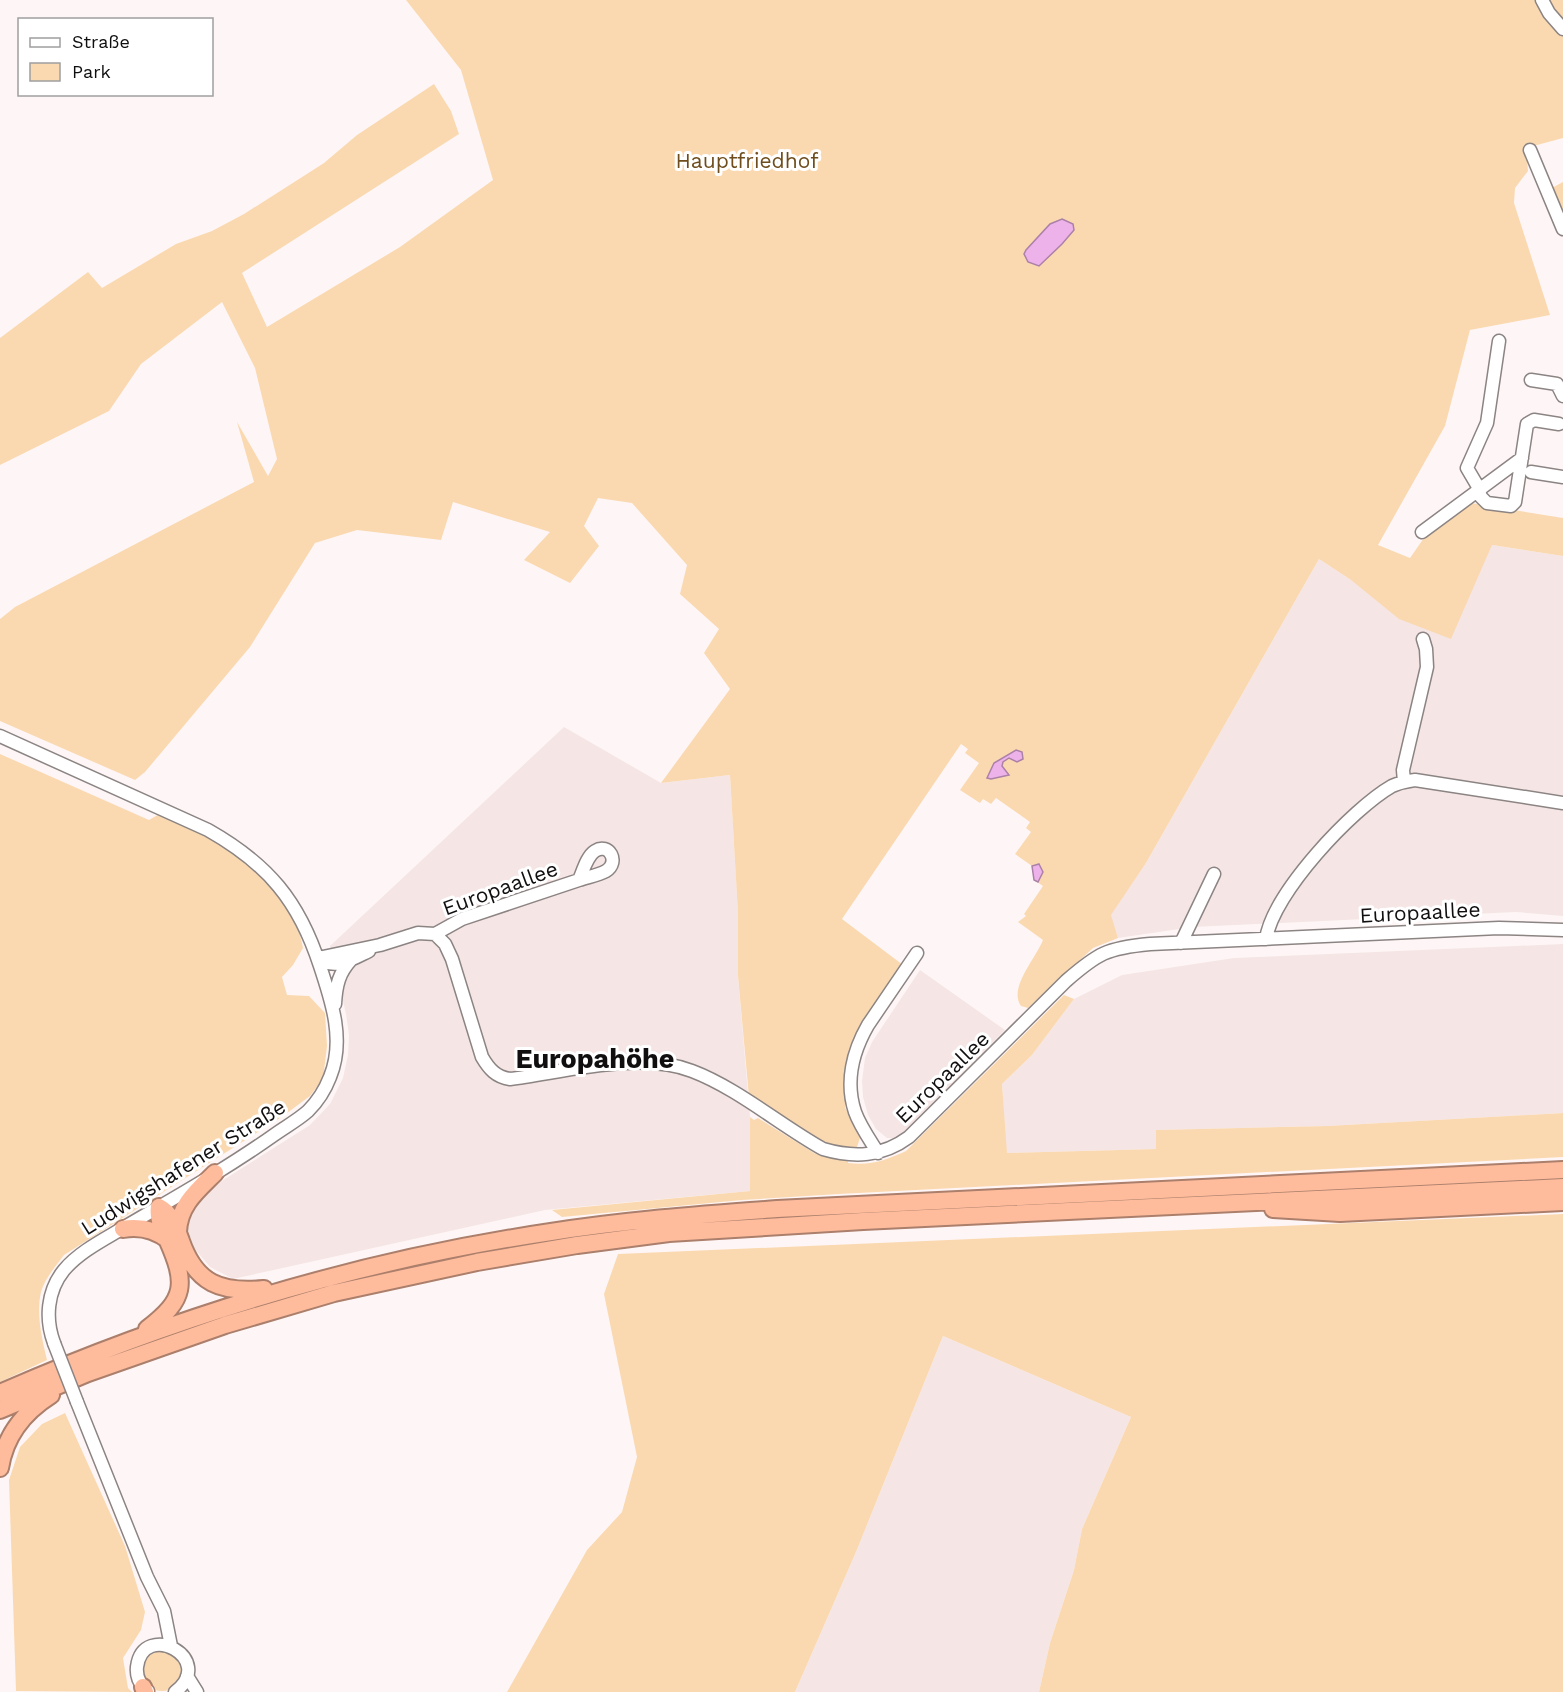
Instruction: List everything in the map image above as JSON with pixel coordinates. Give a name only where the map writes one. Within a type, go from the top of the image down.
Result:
[{"type":"highway","points":[[1528,1172],[1563,1163]]},
{"type":"highway","points":[[0,1393],[137,1337],[294,1286],[417,1257],[529,1236],[669,1217],[777,1209],[1563,1170]]},
{"type":"highway","points":[[137,1337],[169,1311],[178,1296],[179,1276],[173,1236],[184,1206],[215,1173]]},
{"type":"highway","points":[[0,1410],[88,1373],[225,1325],[334,1293],[477,1262],[577,1245],[669,1233],[1234,1202],[1563,1187]]},
{"type":"highway","points":[[1234,1202],[1282,1210],[1340,1213],[1563,1202]]},
{"type":"highway","points":[[159,1207],[160,1221],[173,1236],[190,1263],[201,1276],[219,1287],[238,1290],[294,1286]]},
{"type":"highway","points":[[123,1228],[136,1227],[173,1236]]},
{"type":"highway","points":[[0,1468],[6,1446],[24,1416],[43,1400],[88,1373]]},
{"type":"street","points":[[1542,0],[1549,13],[1563,29]]},
{"type":"street","points":[[1530,150],[1563,229]]},
{"type":"street","points":[[1499,341],[1487,423],[1467,468],[1478,485],[1481,497],[1487,502],[1511,506],[1515,502],[1527,424],[1534,420],[1562,423]]},
{"type":"street","points":[[1531,380],[1557,384],[1563,396]]},
{"type":"street","points":[[1422,532],[1522,458]]},
{"type":"street","points":[[1531,472],[1563,477]]},
{"type":"street","points":[[1404,782],[1403,770],[1427,667],[1423,639]]},
{"type":"street","name":"Ludwigshafener Straße","points":[[0,736],[208,830],[236,846],[276,882],[291,901],[309,933],[334,1017],[337,1041],[336,1058],[331,1076],[319,1098],[301,1116],[260,1145],[76,1258],[58,1278],[51,1297],[48,1318],[50,1333],[147,1577],[164,1611],[171,1646]]},
{"type":"street","points":[[1266,939],[1272,917],[1301,875],[1330,840],[1372,801],[1393,786],[1415,780],[1446,783],[1563,803]]},
{"type":"street","points":[[1181,943],[1214,874]]},
{"type":"street","name":"Europaallee","points":[[318,958],[380,945],[418,933],[435,934],[462,919],[579,880]]},
{"type":"street","name":"Europaallee","points":[[435,934],[445,944],[452,959],[482,1057],[491,1071],[502,1078],[510,1079],[633,1062],[660,1063],[693,1071],[725,1088],[823,1149],[859,1156],[878,1153],[899,1145],[918,1130],[1066,981],[1097,956],[1122,946],[1499,928],[1563,930]]},
{"type":"street","name":"Europaallee","points":[[318,958],[333,965],[351,960],[380,945]]},
{"type":"street","points":[[878,1153],[855,1114],[852,1104],[852,1062],[868,1025],[917,953]]},
{"type":"street","points":[[334,1017],[338,981],[342,971],[351,960]]},
{"type":"street","name":"Ludwigshafener Straße","points":[[146,1690],[138,1679],[137,1669],[139,1660],[158,1636],[159,1623],[147,1577]]},
{"type":"street","points":[[149,1649],[157,1645],[171,1646],[184,1658],[187,1676],[176,1692]]},
{"type":"street","points":[[187,1676],[197,1692]]},
{"type":"street","points":[[176,1692],[182,1692]]},
{"type":"shaded area","points":[[1062,219],[1073,224],[1074,230],[1039,266],[1028,262],[1024,254],[1026,250],[1050,224]]},
{"type":"shaded area","points":[[1492,545],[1563,556],[1563,916],[1516,912],[1193,927],[1118,938],[1110,915],[1146,863],[1319,559],[1351,580]]},
{"type":"shaded area","name":"Europahöhe","points":[[564,727],[661,783],[730,775],[738,914],[738,976],[750,1117],[750,1191],[545,1210],[233,1279],[210,1267],[194,1248],[186,1225],[190,1211],[214,1186],[310,1125],[330,1104],[343,1078],[349,1035],[330,946]]},
{"type":"shaded area","points":[[1016,750],[1022,752],[1023,759],[1017,762],[1009,758],[1003,762],[1002,766],[1009,775],[987,778],[994,763]]},
{"type":"shaded area","points":[[1039,864],[1043,872],[1038,882],[1034,880],[1032,866]]},
{"type":"shaded area","points":[[1563,944],[1563,1113],[1327,1126],[1156,1130],[1156,1149],[1006,1153],[1002,1084],[1032,1055],[1074,999],[1122,975],[1234,958]]},
{"type":"shaded area","points":[[920,970],[1005,1030],[917,1121],[897,1138],[887,1138],[876,1129],[868,1115],[863,1097],[862,1081],[865,1058],[872,1042]]},
{"type":"shaded area","points":[[943,1336],[1131,1417],[1082,1529],[1074,1570],[1050,1643],[1039,1692],[795,1692],[856,1552]]},
{"type":"green space","name":"Hauptfriedhof","points":[[406,0],[1535,0],[1536,5],[1547,0],[1563,0],[1563,138],[1526,148],[1528,171],[1515,188],[1514,203],[1550,315],[1470,330],[1445,426],[1378,545],[1410,558],[1426,535],[1471,503],[1563,518],[1563,556],[1492,545],[1451,639],[1399,619],[1351,580],[1319,559],[1146,863],[1111,915],[1118,938],[1093,948],[1028,1008],[1021,1006],[1018,991],[1024,973],[1043,940],[1018,922],[1026,916],[1024,914],[1043,886],[1034,880],[1032,866],[1015,854],[1031,832],[1026,828],[1030,822],[996,798],[991,804],[983,799],[980,803],[960,790],[979,763],[965,753],[968,749],[961,744],[842,919],[903,965],[863,1022],[846,1084],[845,1107],[860,1138],[857,1147],[847,1151],[848,1163],[878,1162],[906,1151],[1064,995],[1074,999],[1032,1055],[1002,1084],[1007,1153],[1156,1149],[1156,1130],[1327,1126],[1563,1113],[1563,1157],[839,1194],[742,1200],[562,1217],[552,1210],[750,1191],[750,1117],[754,1120],[758,1118],[824,1157],[823,1142],[749,1097],[738,976],[738,914],[730,775],[661,783],[730,689],[704,653],[719,629],[680,594],[687,565],[632,503],[598,498],[584,526],[599,546],[570,583],[524,560],[550,532],[453,502],[441,540],[357,530],[315,543],[250,647],[145,772],[135,780],[0,721],[0,619],[15,607],[254,482],[237,422],[268,476],[277,459],[255,368],[222,302],[141,364],[109,411],[0,465],[0,338],[88,272],[102,288],[176,244],[212,231],[244,214],[324,163],[357,135],[434,84],[451,111],[459,134],[242,273],[267,327],[400,247],[493,180],[461,70]]},
{"type":"green space","points":[[1563,182],[1563,219],[1550,189]]},
{"type":"green space","points":[[0,754],[149,820],[161,813],[220,844],[255,869],[283,901],[300,934],[303,948],[293,965],[282,977],[287,995],[309,996],[325,1013],[327,1046],[323,1079],[310,1096],[283,1116],[64,1255],[51,1272],[41,1292],[40,1326],[47,1360],[0,1382]]},
{"type":"green space","points":[[1563,1214],[1563,1692],[1039,1692],[1050,1643],[1074,1570],[1082,1529],[1131,1417],[943,1336],[856,1552],[795,1692],[507,1692],[587,1550],[622,1512],[637,1457],[604,1294],[618,1254]]},
{"type":"green space","points":[[65,1413],[125,1546],[145,1612],[141,1630],[123,1658],[128,1688],[132,1692],[16,1691],[9,1480],[20,1447],[42,1424]]},
{"type":"green space","points":[[162,1651],[170,1652],[176,1657],[181,1663],[181,1679],[176,1685],[170,1690],[162,1691],[154,1690],[148,1685],[143,1679],[142,1671],[143,1663],[148,1657],[154,1652]]},
{"type":"district","name":"Europahöhe","points":[[595,1059]]}]
